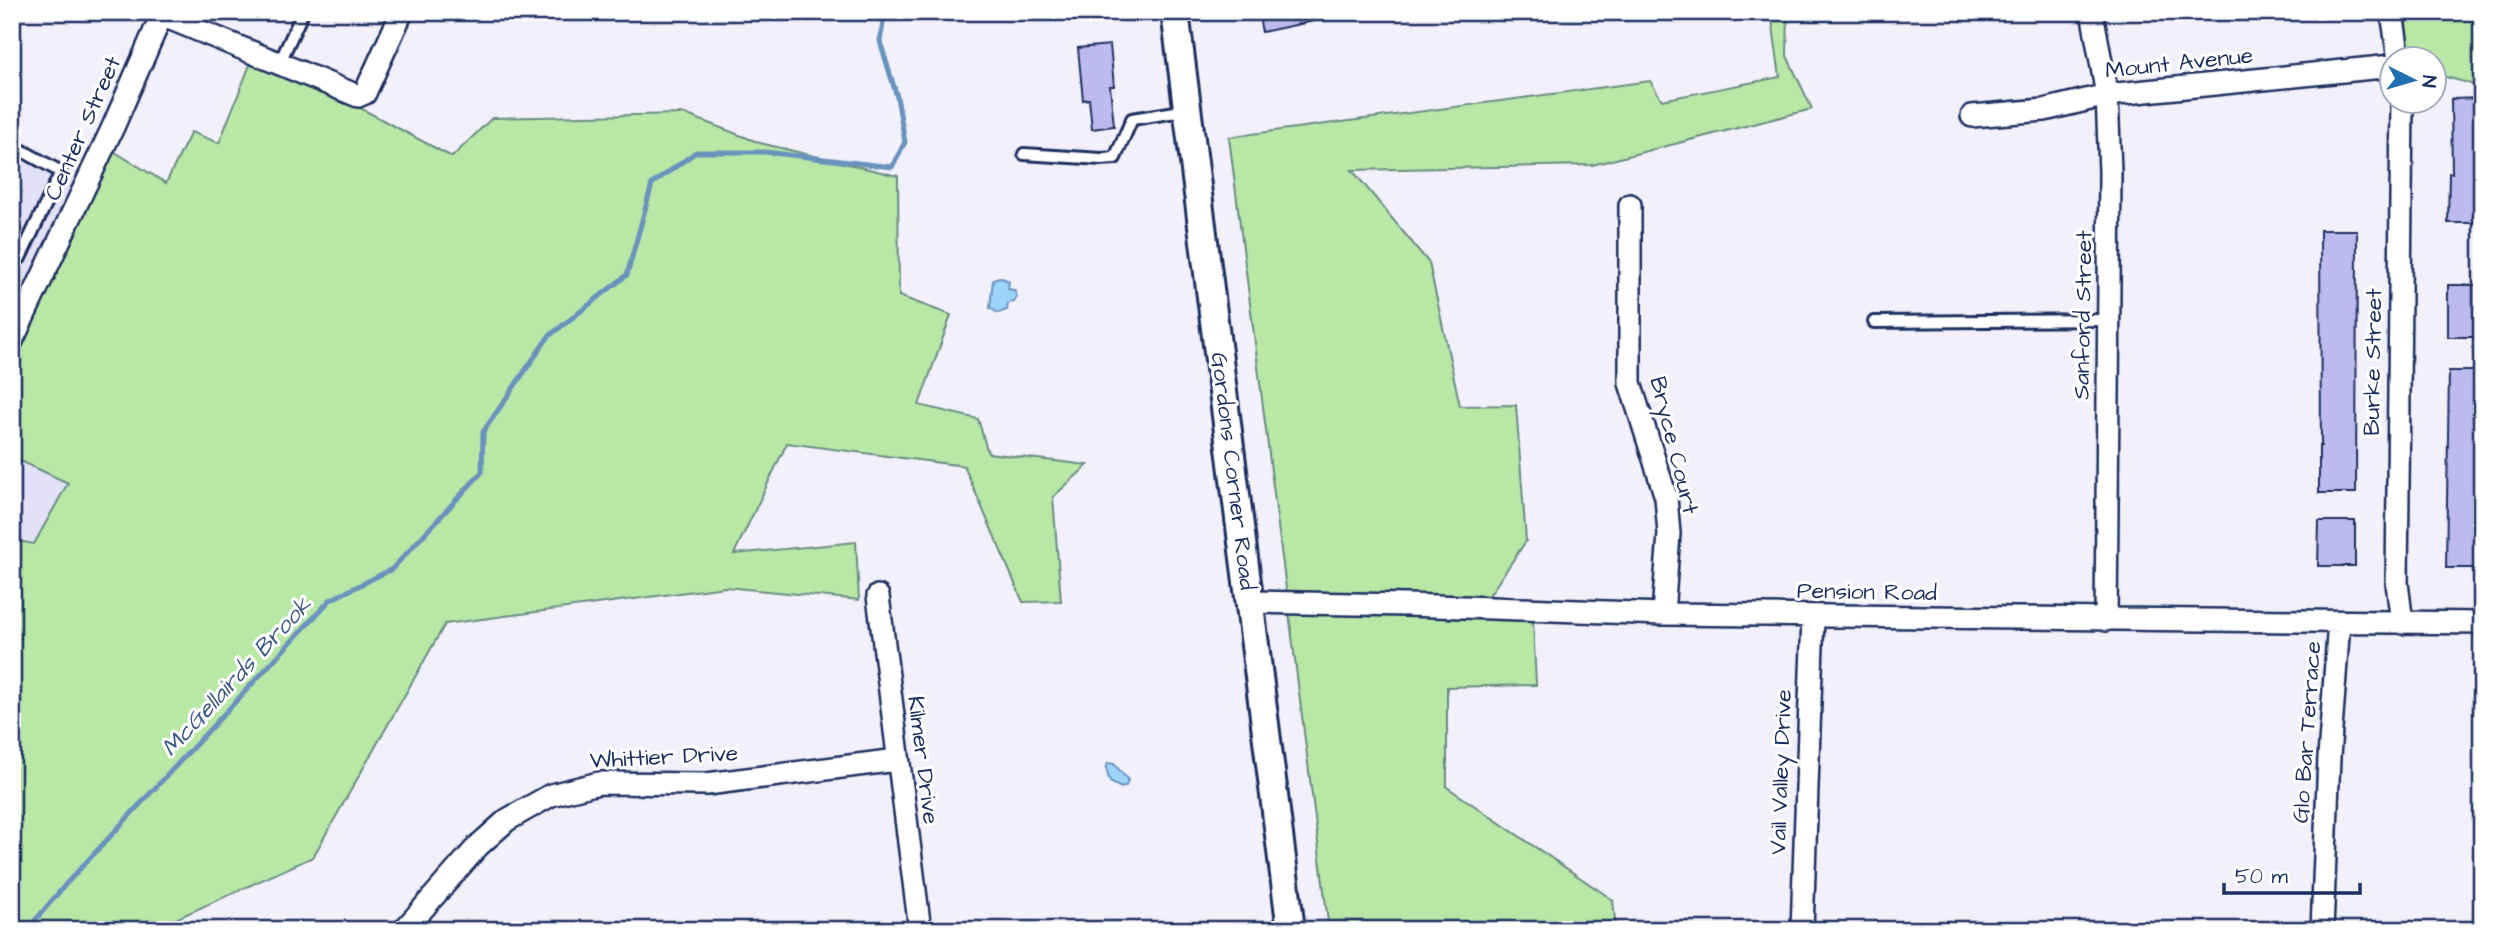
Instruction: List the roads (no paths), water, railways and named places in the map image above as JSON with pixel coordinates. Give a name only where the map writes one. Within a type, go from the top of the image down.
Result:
[{"type":"street","points":[[159,13],[358,96],[365,93],[402,12]]},
{"type":"street","name":"Gordons Corner Road","points":[[1175,12],[1291,930]]},
{"type":"street","name":"Sanford Street","points":[[2092,12],[2107,95],[2110,172],[2106,620]]},
{"type":"street","points":[[2392,12],[2397,46]]},
{"type":"street","name":"Center Street","points":[[12,341],[70,186],[159,13]]},
{"type":"street","name":"Mount Avenue","points":[[1972,116],[2044,110],[2107,95],[2378,67]]},
{"type":"street","name":"Burke Street","points":[[2402,116],[2397,569],[2402,622]]},
{"type":"street","name":"Bryce Court","points":[[1630,205],[1630,383],[1666,497],[1670,534],[1663,614]]},
{"type":"street","name":"Kilmer Drive","points":[[878,596],[920,930]]},
{"type":"street","name":"Pension Road","points":[[1251,602],[1663,614],[2482,624]]},
{"type":"street","name":"Vail Valley Drive","points":[[1802,930],[1812,616]]},
{"type":"street","name":"Glo Bar Terrace","points":[[2322,930],[2329,757],[2339,622]]},
{"type":"street","name":"Whittier Drive","points":[[404,930],[478,846],[507,820],[551,795],[599,783],[707,785],[897,760]]},
{"type":"lane","points":[[279,64],[303,12]]},
{"type":"lane","points":[[1024,154],[1115,158],[1132,119],[1188,110]]},
{"type":"lane","points":[[12,145],[61,172],[70,186],[20,258],[12,265]]},
{"type":"lane","points":[[1874,322],[2108,320]]},
{"type":"water","points":[[999,277],[1009,281],[1008,289],[1014,290],[1017,297],[1014,302],[1008,303],[1007,310],[998,313],[990,308],[993,279]]},
{"type":"water","points":[[1108,763],[1114,764],[1128,780],[1126,786],[1121,788],[1110,782],[1106,769]]},
{"type":"waterway","name":"McGellairds Brook","points":[[27,930],[65,885],[330,600],[392,569],[482,472],[483,432],[549,336],[627,275],[652,184],[696,152],[765,152],[892,167],[905,142],[897,97],[880,41],[885,12]]}]
